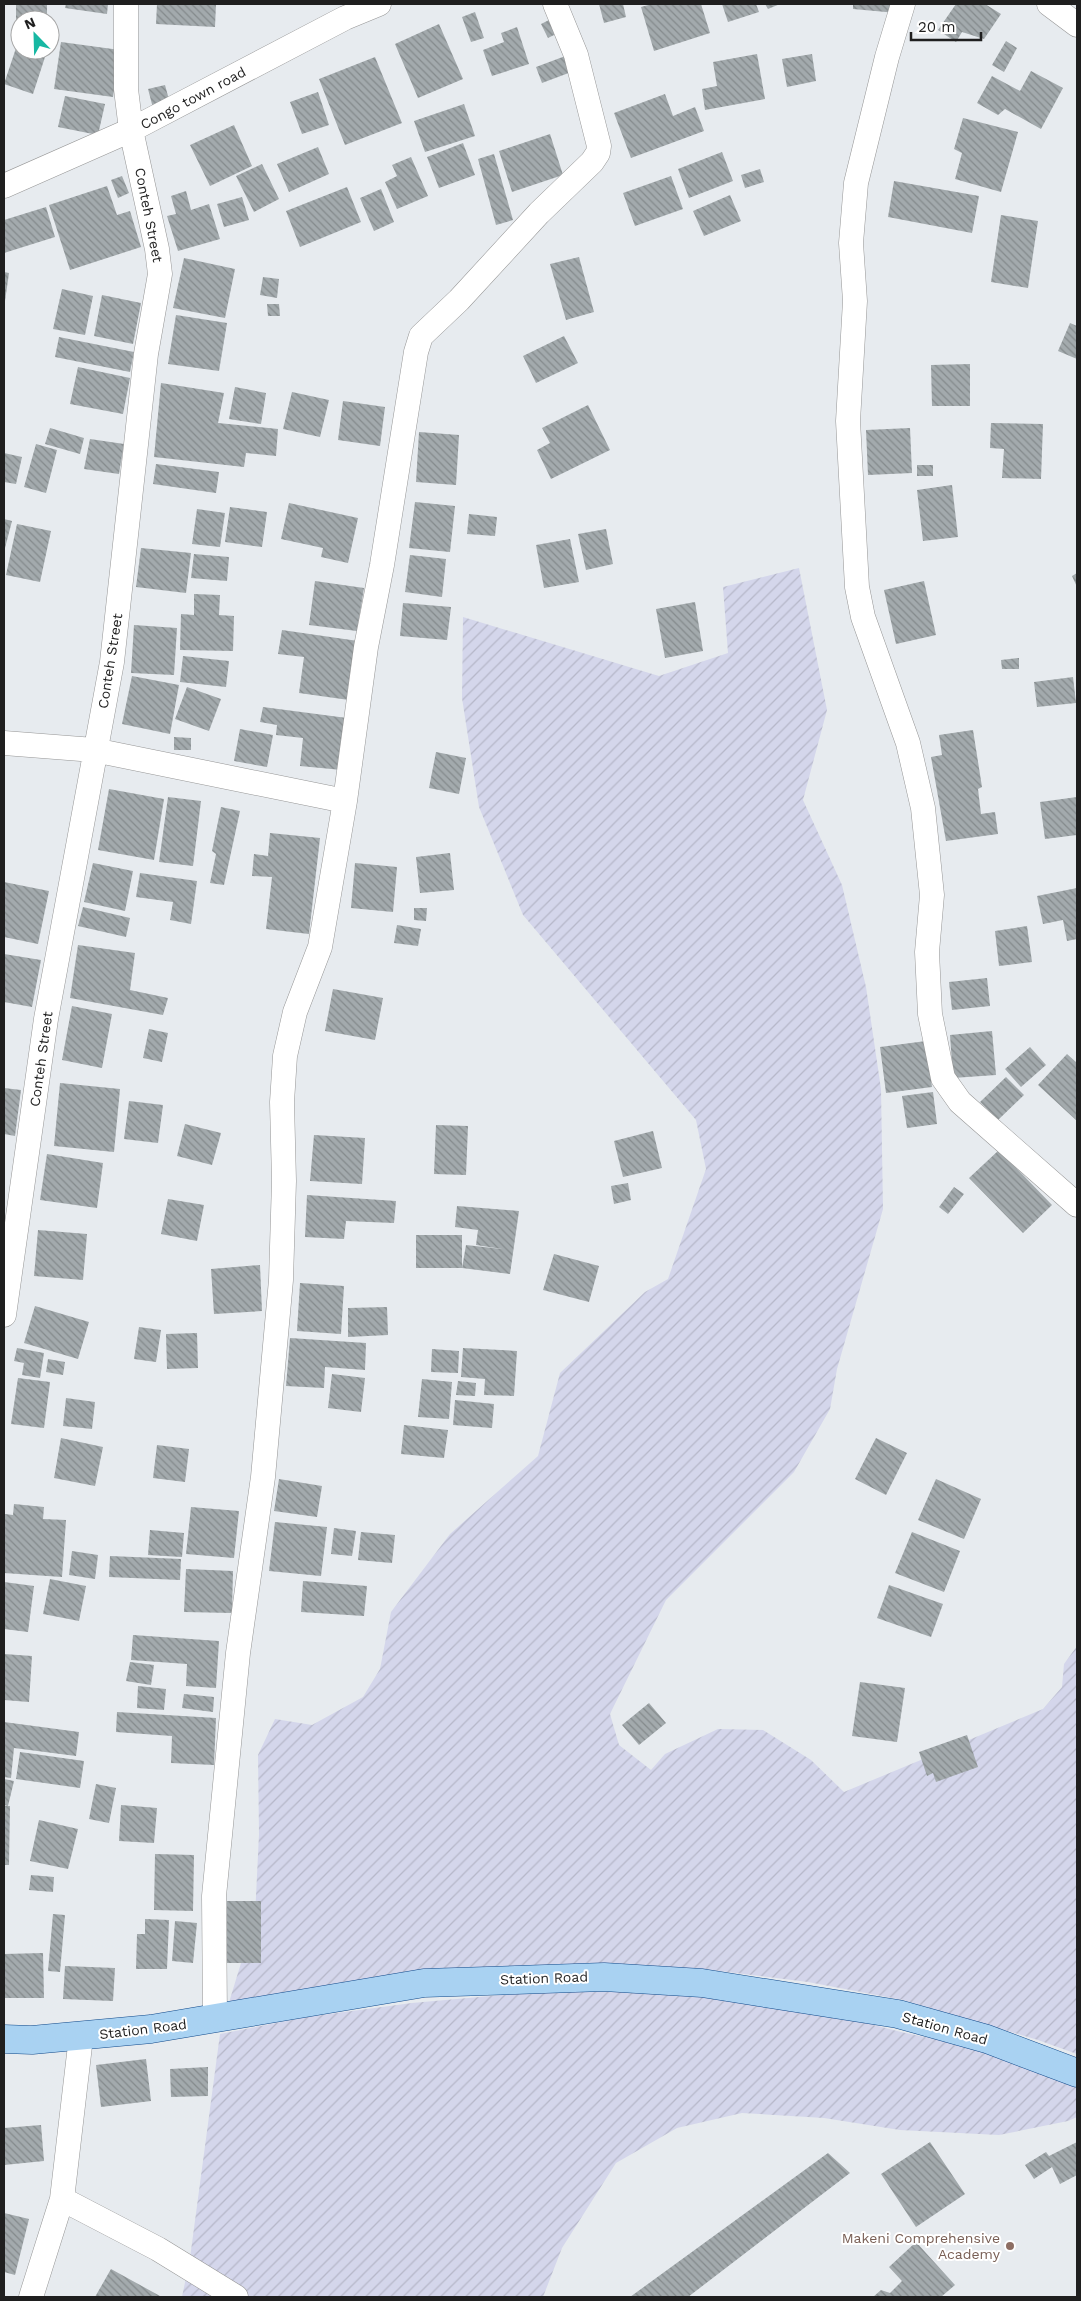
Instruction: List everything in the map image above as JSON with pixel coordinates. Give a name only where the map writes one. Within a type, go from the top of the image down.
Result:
[{"type":"main road","name":"Station Road","points":[[4,2039],[32,2040],[81,2037],[151,2029],[424,1983],[604,1977],[702,1984],[898,2014],[987,2040],[1077,2073]]},
{"type":"street","name":"Conteh Street","points":[[4,1315],[46,1019],[94,750],[112,662],[146,354],[160,274],[158,249],[131,130],[126,89],[126,4]]},
{"type":"street","name":"Congo town road","points":[[4,186],[131,130],[341,11],[379,4]]},
{"type":"street","points":[[215,2019],[214,1896],[238,1653],[264,1476],[281,1280],[284,1181],[282,1102],[285,1056],[296,1012],[320,947],[345,801],[366,647],[382,565],[416,352],[421,336],[459,300],[539,213],[592,162],[598,153],[599,146],[576,55],[555,4]]},
{"type":"street","points":[[904,4],[887,57],[856,183],[851,243],[854,301],[848,421],[857,587],[863,617],[908,743],[923,808],[932,895],[927,952],[930,1014],[943,1078],[960,1102],[1077,1204]]},
{"type":"street","points":[[1049,4],[1077,25]]},
{"type":"street","points":[[4,744],[94,750],[345,801]]},
{"type":"street","points":[[31,2297],[62,2199],[81,2037]]},
{"type":"street","points":[[62,2199],[158,2249],[236,2297]]},
{"type":"shaded area","points":[[799,568],[827,710],[803,800],[842,885],[866,987],[881,1089],[883,1209],[837,1369],[830,1409],[794,1472],[666,1600],[610,1714],[619,1745],[651,1770],[665,1754],[718,1729],[763,1730],[811,1760],[844,1792],[1043,1709],[1062,1687],[1064,1664],[1077,1646],[1077,2054],[1038,2040],[903,2000],[808,1982],[704,1969],[582,1968],[227,2009],[255,1917],[259,1834],[258,1755],[275,1719],[312,1725],[363,1697],[380,1669],[391,1612],[450,1534],[538,1456],[560,1373],[645,1292],[668,1279],[706,1169],[696,1120],[523,915],[479,807],[462,698],[463,617],[659,676],[728,653],[723,587]]},
{"type":"shaded area","points":[[547,1991],[670,1992],[819,2011],[901,2032],[1009,2055],[1077,2081],[1077,2117],[1068,2121],[999,2135],[900,2130],[824,2118],[742,2113],[677,2128],[616,2163],[562,2248],[543,2297],[182,2297],[190,2258],[220,2034],[307,2017],[412,2003]]},
{"type":"building","points":[[16,4],[47,4],[47,10],[16,10]]},
{"type":"building","points":[[66,4],[108,4],[107,14],[65,8]]},
{"type":"building","points":[[157,4],[216,4],[215,27],[156,24]]},
{"type":"building","points":[[599,4],[623,4],[626,17],[604,23]]},
{"type":"building","points":[[652,4],[701,4],[710,33],[654,51],[641,7]]},
{"type":"building","points":[[722,4],[756,4],[759,12],[728,22]]},
{"type":"building","points":[[765,4],[780,4],[768,9]]},
{"type":"building","points":[[853,4],[897,4],[897,13],[853,9]]},
{"type":"building","points":[[956,4],[985,4],[1001,14],[984,39],[962,32],[956,42],[938,30]]},
{"type":"building","points":[[475,12],[484,38],[471,42],[462,17]]},
{"type":"building","points":[[553,18],[560,32],[548,38],[541,24]]},
{"type":"building","points":[[439,24],[463,79],[418,98],[395,44]]},
{"type":"building","points":[[517,27],[529,64],[492,76],[483,50],[504,42],[501,33]]},
{"type":"building","points":[[1006,41],[1017,48],[1004,72],[992,65]]},
{"type":"building","points":[[61,42],[120,50],[113,97],[54,89],[58,60],[60,60]]},
{"type":"building","points":[[757,54],[765,99],[705,110],[702,89],[717,86],[713,62]]},
{"type":"building","points":[[812,54],[816,81],[787,87],[782,59]]},
{"type":"building","points":[[568,55],[574,71],[542,83],[536,67]]},
{"type":"building","points":[[375,57],[402,123],[345,145],[319,79]]},
{"type":"building","points":[[12,60],[44,60],[33,94],[4,84]]},
{"type":"building","points":[[1031,71],[1063,88],[1041,129],[1005,109],[998,115],[977,103],[992,76],[1020,91]]},
{"type":"building","points":[[165,85],[171,107],[154,112],[148,89]]},
{"type":"building","points":[[318,92],[329,125],[302,134],[290,102]]},
{"type":"building","points":[[665,94],[673,116],[695,107],[704,131],[631,158],[614,113]]},
{"type":"building","points":[[65,96],[105,104],[98,135],[58,127]]},
{"type":"building","points":[[464,104],[475,136],[425,152],[414,121]]},
{"type":"building","points":[[963,118],[1018,132],[1001,192],[955,179],[962,153],[954,149]]},
{"type":"building","points":[[234,125],[252,166],[210,186],[190,145]]},
{"type":"building","points":[[550,134],[563,175],[512,192],[499,151]]},
{"type":"building","points":[[463,143],[475,175],[439,188],[427,157]]},
{"type":"building","points":[[318,147],[329,174],[289,192],[277,164]]},
{"type":"building","points":[[722,152],[733,181],[689,198],[678,169]]},
{"type":"building","points":[[494,154],[513,220],[496,225],[478,159]]},
{"type":"building","points":[[411,157],[428,196],[397,209],[385,182],[397,176],[392,165]]},
{"type":"building","points":[[262,164],[279,199],[254,212],[236,176]]},
{"type":"building","points":[[760,169],[764,182],[745,188],[741,175]]},
{"type":"building","points":[[122,176],[129,193],[118,198],[111,180]]},
{"type":"building","points":[[671,176],[683,209],[635,226],[623,193]]},
{"type":"building","points":[[894,181],[979,196],[972,233],[888,217]]},
{"type":"building","points":[[107,186],[117,215],[130,211],[141,247],[70,270],[49,205]]},
{"type":"building","points":[[347,187],[361,222],[300,247],[286,211]]},
{"type":"building","points":[[381,189],[394,222],[374,231],[360,198]]},
{"type":"building","points":[[186,191],[191,210],[209,204],[220,239],[178,251],[167,216],[176,214],[171,196]]},
{"type":"building","points":[[730,195],[741,221],[704,236],[693,211]]},
{"type":"building","points":[[242,197],[249,220],[224,227],[217,204]]},
{"type":"building","points":[[46,207],[55,237],[4,253],[4,220]]},
{"type":"building","points":[[1001,215],[1038,221],[1028,288],[991,282]]},
{"type":"building","points":[[579,257],[594,312],[566,320],[550,264]]},
{"type":"building","points":[[184,258],[235,269],[225,318],[173,308]]},
{"type":"building","points":[[4,272],[9,273],[5,301],[4,301]]},
{"type":"building","points":[[263,277],[279,279],[277,298],[260,295]]},
{"type":"building","points":[[62,289],[93,296],[85,335],[53,329]]},
{"type":"building","points":[[102,295],[141,303],[133,344],[94,336]]},
{"type":"building","points":[[267,304],[279,304],[280,316],[268,316]]},
{"type":"building","points":[[176,315],[227,323],[219,371],[168,364]]},
{"type":"building","points":[[1070,323],[1077,326],[1077,359],[1058,351]]},
{"type":"building","points":[[564,336],[578,363],[536,383],[523,356]]},
{"type":"building","points":[[59,337],[134,352],[130,372],[55,357]]},
{"type":"building","points":[[970,364],[970,406],[932,406],[931,365]]},
{"type":"building","points":[[78,367],[130,378],[123,414],[70,404]]},
{"type":"building","points":[[161,383],[224,393],[218,423],[278,429],[276,456],[246,453],[244,467],[154,457]]},
{"type":"building","points":[[235,387],[266,393],[261,424],[229,419]]},
{"type":"building","points":[[292,392],[329,400],[320,437],[283,429]]},
{"type":"building","points":[[343,401],[385,407],[380,446],[338,440]]},
{"type":"building","points":[[588,405],[610,450],[551,479],[537,450],[550,443],[542,428]]},
{"type":"building","points":[[991,423],[1043,424],[1041,479],[1002,478],[1004,449],[990,448]]},
{"type":"building","points":[[50,428],[84,438],[80,454],[45,444]]},
{"type":"building","points":[[910,428],[912,473],[868,475],[866,430]]},
{"type":"building","points":[[419,432],[459,435],[456,485],[416,482]]},
{"type":"building","points":[[90,439],[124,444],[119,474],[84,469]]},
{"type":"building","points":[[36,444],[57,450],[46,493],[24,487]]},
{"type":"building","points":[[4,453],[22,457],[16,484],[4,482]]},
{"type":"building","points":[[156,464],[219,472],[216,493],[153,484]]},
{"type":"building","points":[[917,465],[933,465],[933,476],[917,476]]},
{"type":"building","points":[[952,485],[958,537],[923,541],[917,490]]},
{"type":"building","points":[[415,502],[455,506],[450,552],[409,548]]},
{"type":"building","points":[[289,503],[358,518],[348,563],[321,557],[323,548],[281,539]]},
{"type":"building","points":[[230,507],[267,512],[262,547],[225,542]]},
{"type":"building","points":[[197,509],[225,513],[220,547],[192,544]]},
{"type":"building","points":[[469,514],[497,517],[495,536],[467,534]]},
{"type":"building","points":[[4,519],[12,521],[4,552]]},
{"type":"building","points":[[17,524],[51,531],[40,582],[6,575]]},
{"type":"building","points":[[606,529],[613,564],[586,570],[578,534]]},
{"type":"building","points":[[570,539],[579,582],[544,588],[536,545]]},
{"type":"building","points":[[141,548],[191,553],[186,593],[136,587]]},
{"type":"building","points":[[194,554],[229,557],[227,581],[191,578]]},
{"type":"building","points":[[410,555],[446,559],[442,597],[405,592]]},
{"type":"building","points":[[1077,573],[1077,587],[1072,576]]},
{"type":"building","points":[[315,581],[364,588],[357,631],[309,625]]},
{"type":"building","points":[[924,581],[936,635],[896,644],[884,590]]},
{"type":"building","points":[[194,594],[220,595],[219,615],[234,616],[233,651],[180,650],[181,614],[194,615]]},
{"type":"building","points":[[695,602],[703,651],[665,658],[656,609]]},
{"type":"building","points":[[403,603],[451,607],[447,640],[400,636]]},
{"type":"building","points":[[134,625],[177,628],[174,675],[131,673]]},
{"type":"building","points":[[282,630],[358,641],[349,700],[299,693],[304,657],[278,654]]},
{"type":"building","points":[[183,656],[229,661],[226,687],[180,682]]},
{"type":"building","points":[[1019,658],[1019,669],[1002,669],[1001,660]]},
{"type":"building","points":[[132,676],[179,685],[170,734],[122,724]]},
{"type":"building","points":[[1073,677],[1076,703],[1037,707],[1034,682]]},
{"type":"building","points":[[187,687],[221,699],[209,731],[175,719]]},
{"type":"building","points":[[263,707],[347,718],[342,770],[300,766],[303,738],[276,735],[277,725],[260,722]]},
{"type":"building","points":[[240,729],[273,735],[267,767],[234,761]]},
{"type":"building","points":[[973,730],[982,787],[978,789],[981,814],[995,812],[998,834],[946,841],[931,757],[942,755],[939,735]]},
{"type":"building","points":[[174,737],[191,738],[191,750],[174,750]]},
{"type":"building","points":[[436,752],[466,758],[459,794],[429,788]]},
{"type":"building","points":[[109,789],[164,799],[154,860],[98,850]]},
{"type":"building","points":[[168,797],[201,801],[193,866],[159,862]]},
{"type":"building","points":[[1077,797],[1077,835],[1045,839],[1040,802]]},
{"type":"building","points":[[221,807],[240,811],[224,885],[210,883],[216,854],[212,851]]},
{"type":"building","points":[[270,833],[320,838],[309,934],[266,929],[272,877],[252,876],[254,854],[268,856]]},
{"type":"building","points":[[450,853],[454,890],[420,893],[416,857]]},
{"type":"building","points":[[93,863],[133,871],[125,911],[84,902]]},
{"type":"building","points":[[355,863],[397,867],[393,912],[351,908]]},
{"type":"building","points":[[140,873],[197,881],[191,924],[170,920],[173,902],[136,897]]},
{"type":"building","points":[[4,882],[49,891],[38,944],[4,937]]},
{"type":"building","points":[[1077,888],[1077,939],[1067,941],[1063,920],[1043,924],[1037,896]]},
{"type":"building","points":[[83,907],[130,918],[126,937],[78,926]]},
{"type":"building","points":[[414,908],[427,908],[426,921],[414,920]]},
{"type":"building","points":[[397,925],[421,929],[418,946],[394,943]]},
{"type":"building","points":[[1027,926],[1032,962],[999,966],[995,931]]},
{"type":"building","points":[[78,945],[135,953],[130,990],[168,998],[163,1015],[70,998]]},
{"type":"building","points":[[4,954],[41,960],[32,1007],[4,1002]]},
{"type":"building","points":[[987,978],[990,1006],[952,1010],[949,982]]},
{"type":"building","points":[[333,989],[383,998],[375,1040],[325,1031]]},
{"type":"building","points":[[72,1006],[112,1014],[102,1068],[62,1060]]},
{"type":"building","points":[[149,1029],[168,1033],[162,1062],[143,1058]]},
{"type":"building","points":[[992,1031],[996,1075],[953,1078],[950,1035]]},
{"type":"building","points":[[926,1041],[932,1087],[886,1093],[880,1047]]},
{"type":"building","points":[[1030,1047],[1046,1065],[1021,1087],[1005,1069]]},
{"type":"building","points":[[1067,1054],[1077,1063],[1077,1121],[1038,1085]]},
{"type":"building","points":[[1006,1077],[1024,1095],[998,1120],[980,1102]]},
{"type":"building","points":[[60,1083],[120,1089],[114,1152],[54,1146]]},
{"type":"building","points":[[4,1088],[21,1090],[15,1136],[4,1134]]},
{"type":"building","points":[[933,1092],[937,1124],[907,1128],[902,1096]]},
{"type":"building","points":[[129,1101],[163,1105],[158,1143],[124,1139]]},
{"type":"building","points":[[185,1124],[221,1133],[212,1165],[177,1156]]},
{"type":"building","points":[[436,1125],[468,1126],[466,1175],[434,1174]]},
{"type":"building","points":[[653,1131],[662,1168],[623,1177],[614,1141]]},
{"type":"building","points":[[314,1135],[365,1138],[362,1184],[310,1181]]},
{"type":"building","points":[[999,1150],[1052,1205],[1023,1233],[969,1178]]},
{"type":"building","points":[[47,1154],[103,1163],[97,1208],[40,1200]]},
{"type":"building","points":[[628,1183],[631,1200],[614,1204],[611,1186]]},
{"type":"building","points":[[954,1187],[964,1194],[948,1214],[939,1207]]},
{"type":"building","points":[[307,1195],[396,1201],[394,1223],[346,1221],[344,1239],[305,1237]]},
{"type":"building","points":[[168,1199],[204,1205],[197,1241],[161,1234]]},
{"type":"building","points":[[457,1206],[519,1211],[510,1274],[462,1268],[466,1245],[502,1249],[476,1245],[478,1230],[455,1227]]},
{"type":"building","points":[[38,1230],[87,1234],[83,1280],[34,1276]]},
{"type":"building","points":[[416,1235],[462,1235],[462,1268],[416,1268]]},
{"type":"building","points":[[554,1254],[599,1266],[589,1302],[543,1290]]},
{"type":"building","points":[[260,1265],[262,1311],[214,1314],[211,1269]]},
{"type":"building","points":[[300,1283],[344,1286],[341,1334],[297,1331]]},
{"type":"building","points":[[35,1306],[89,1322],[78,1359],[24,1343]]},
{"type":"building","points":[[387,1307],[388,1335],[348,1337],[348,1308]]},
{"type":"building","points":[[139,1327],[161,1330],[156,1362],[134,1359]]},
{"type":"building","points":[[197,1333],[198,1368],[167,1369],[166,1334]]},
{"type":"building","points":[[290,1338],[366,1343],[365,1370],[325,1367],[324,1388],[286,1386]]},
{"type":"building","points":[[17,1348],[44,1353],[40,1378],[22,1375],[24,1363],[14,1361]]},
{"type":"building","points":[[463,1348],[517,1351],[514,1396],[484,1395],[485,1379],[461,1377]]},
{"type":"building","points":[[432,1349],[459,1351],[458,1373],[431,1372]]},
{"type":"building","points":[[48,1359],[65,1362],[63,1375],[46,1372]]},
{"type":"building","points":[[332,1374],[365,1378],[361,1412],[328,1408]]},
{"type":"building","points":[[18,1378],[50,1382],[44,1428],[11,1424]]},
{"type":"building","points":[[422,1379],[452,1382],[449,1419],[418,1417]]},
{"type":"building","points":[[458,1381],[476,1383],[475,1396],[456,1395]]},
{"type":"building","points":[[66,1398],[95,1402],[92,1429],[63,1426]]},
{"type":"building","points":[[455,1400],[494,1404],[492,1428],[453,1425]]},
{"type":"building","points":[[404,1425],[448,1430],[444,1458],[401,1454]]},
{"type":"building","points":[[61,1438],[103,1447],[95,1486],[54,1478]]},
{"type":"building","points":[[876,1438],[907,1453],[886,1495],[855,1479]]},
{"type":"building","points":[[157,1445],[189,1449],[185,1482],[153,1478]]},
{"type":"building","points":[[279,1479],[322,1486],[317,1517],[274,1511]]},
{"type":"building","points":[[936,1479],[981,1499],[964,1539],[918,1520]]},
{"type":"building","points":[[14,1504],[44,1507],[43,1519],[66,1520],[62,1577],[4,1573],[5,1514],[13,1515]]},
{"type":"building","points":[[191,1507],[239,1511],[234,1558],[186,1554]]},
{"type":"building","points":[[275,1522],[327,1527],[321,1576],[269,1571]]},
{"type":"building","points":[[334,1528],[356,1531],[352,1556],[331,1554]]},
{"type":"building","points":[[150,1530],[184,1533],[182,1557],[148,1555]]},
{"type":"building","points":[[361,1532],[395,1535],[392,1563],[358,1560]]},
{"type":"building","points":[[912,1532],[960,1551],[944,1592],[895,1573]]},
{"type":"building","points":[[72,1551],[98,1555],[95,1579],[69,1575]]},
{"type":"building","points":[[110,1556],[181,1559],[180,1580],[109,1577]]},
{"type":"building","points":[[186,1569],[233,1571],[232,1613],[184,1612]]},
{"type":"building","points":[[50,1579],[86,1586],[79,1621],[43,1614]]},
{"type":"building","points":[[303,1581],[367,1586],[364,1616],[301,1612]]},
{"type":"building","points":[[4,1582],[34,1586],[28,1632],[4,1629]]},
{"type":"building","points":[[889,1585],[943,1604],[931,1637],[877,1618]]},
{"type":"building","points":[[133,1635],[219,1641],[216,1688],[186,1686],[187,1664],[131,1660]]},
{"type":"building","points":[[4,1654],[32,1656],[29,1702],[4,1700]]},
{"type":"building","points":[[130,1662],[154,1665],[151,1685],[126,1681]]},
{"type":"building","points":[[860,1682],[905,1688],[897,1742],[852,1736]]},
{"type":"building","points":[[138,1686],[166,1689],[164,1710],[137,1708]]},
{"type":"building","points":[[184,1694],[214,1697],[213,1712],[182,1708]]},
{"type":"building","points":[[649,1703],[666,1723],[639,1745],[622,1725]]},
{"type":"building","points":[[117,1712],[216,1718],[214,1765],[171,1763],[172,1736],[116,1732]]},
{"type":"building","points":[[4,1722],[79,1732],[76,1756],[14,1748],[11,1778],[4,1777]]},
{"type":"building","points":[[967,1735],[978,1767],[936,1782],[933,1773],[927,1776],[919,1752]]},
{"type":"building","points":[[20,1752],[84,1761],[80,1788],[16,1779]]},
{"type":"building","points":[[4,1779],[14,1781],[8,1806],[4,1805]]},
{"type":"building","points":[[96,1784],[116,1788],[109,1823],[89,1819]]},
{"type":"building","points":[[121,1805],[157,1808],[154,1843],[119,1841]]},
{"type":"building","points":[[4,1806],[10,1806],[9,1865],[4,1865]]},
{"type":"building","points":[[39,1820],[78,1829],[68,1869],[30,1861]]},
{"type":"building","points":[[155,1854],[194,1855],[193,1911],[154,1910]]},
{"type":"building","points":[[31,1875],[54,1877],[53,1892],[29,1890]]},
{"type":"building","points":[[227,1901],[261,1901],[261,1963],[227,1963]]},
{"type":"building","points":[[53,1914],[65,1915],[60,1972],[48,1971]]},
{"type":"building","points":[[145,1919],[169,1920],[167,1969],[136,1969],[137,1934],[145,1934]]},
{"type":"building","points":[[175,1921],[197,1923],[193,1963],[172,1961]]},
{"type":"building","points":[[43,1953],[44,1998],[4,1998],[4,1954]]},
{"type":"building","points":[[65,1966],[115,1968],[113,2001],[63,1999]]},
{"type":"building","points":[[146,2059],[151,2101],[101,2107],[96,2065]]},
{"type":"building","points":[[208,2067],[208,2096],[171,2097],[170,2069]]},
{"type":"building","points":[[41,2125],[44,2161],[4,2165],[4,2128]]},
{"type":"building","points":[[930,2142],[965,2194],[916,2227],[881,2174]]},
{"type":"building","points":[[1077,2142],[1077,2175],[1060,2184],[1052,2167],[1034,2179],[1025,2165],[1046,2152],[1049,2156]]},
{"type":"building","points":[[828,2153],[850,2173],[688,2297],[630,2297]]},
{"type":"building","points":[[4,2213],[29,2219],[15,2275],[4,2272]]},
{"type":"building","points":[[916,2242],[955,2285],[941,2297],[873,2297],[881,2290],[890,2293],[902,2281],[889,2267]]},
{"type":"building","points":[[111,2269],[160,2296],[95,2297]]},
{"type":"place","name":"Makeni Comprehensive Academy","points":[[1010,2246]]}]
